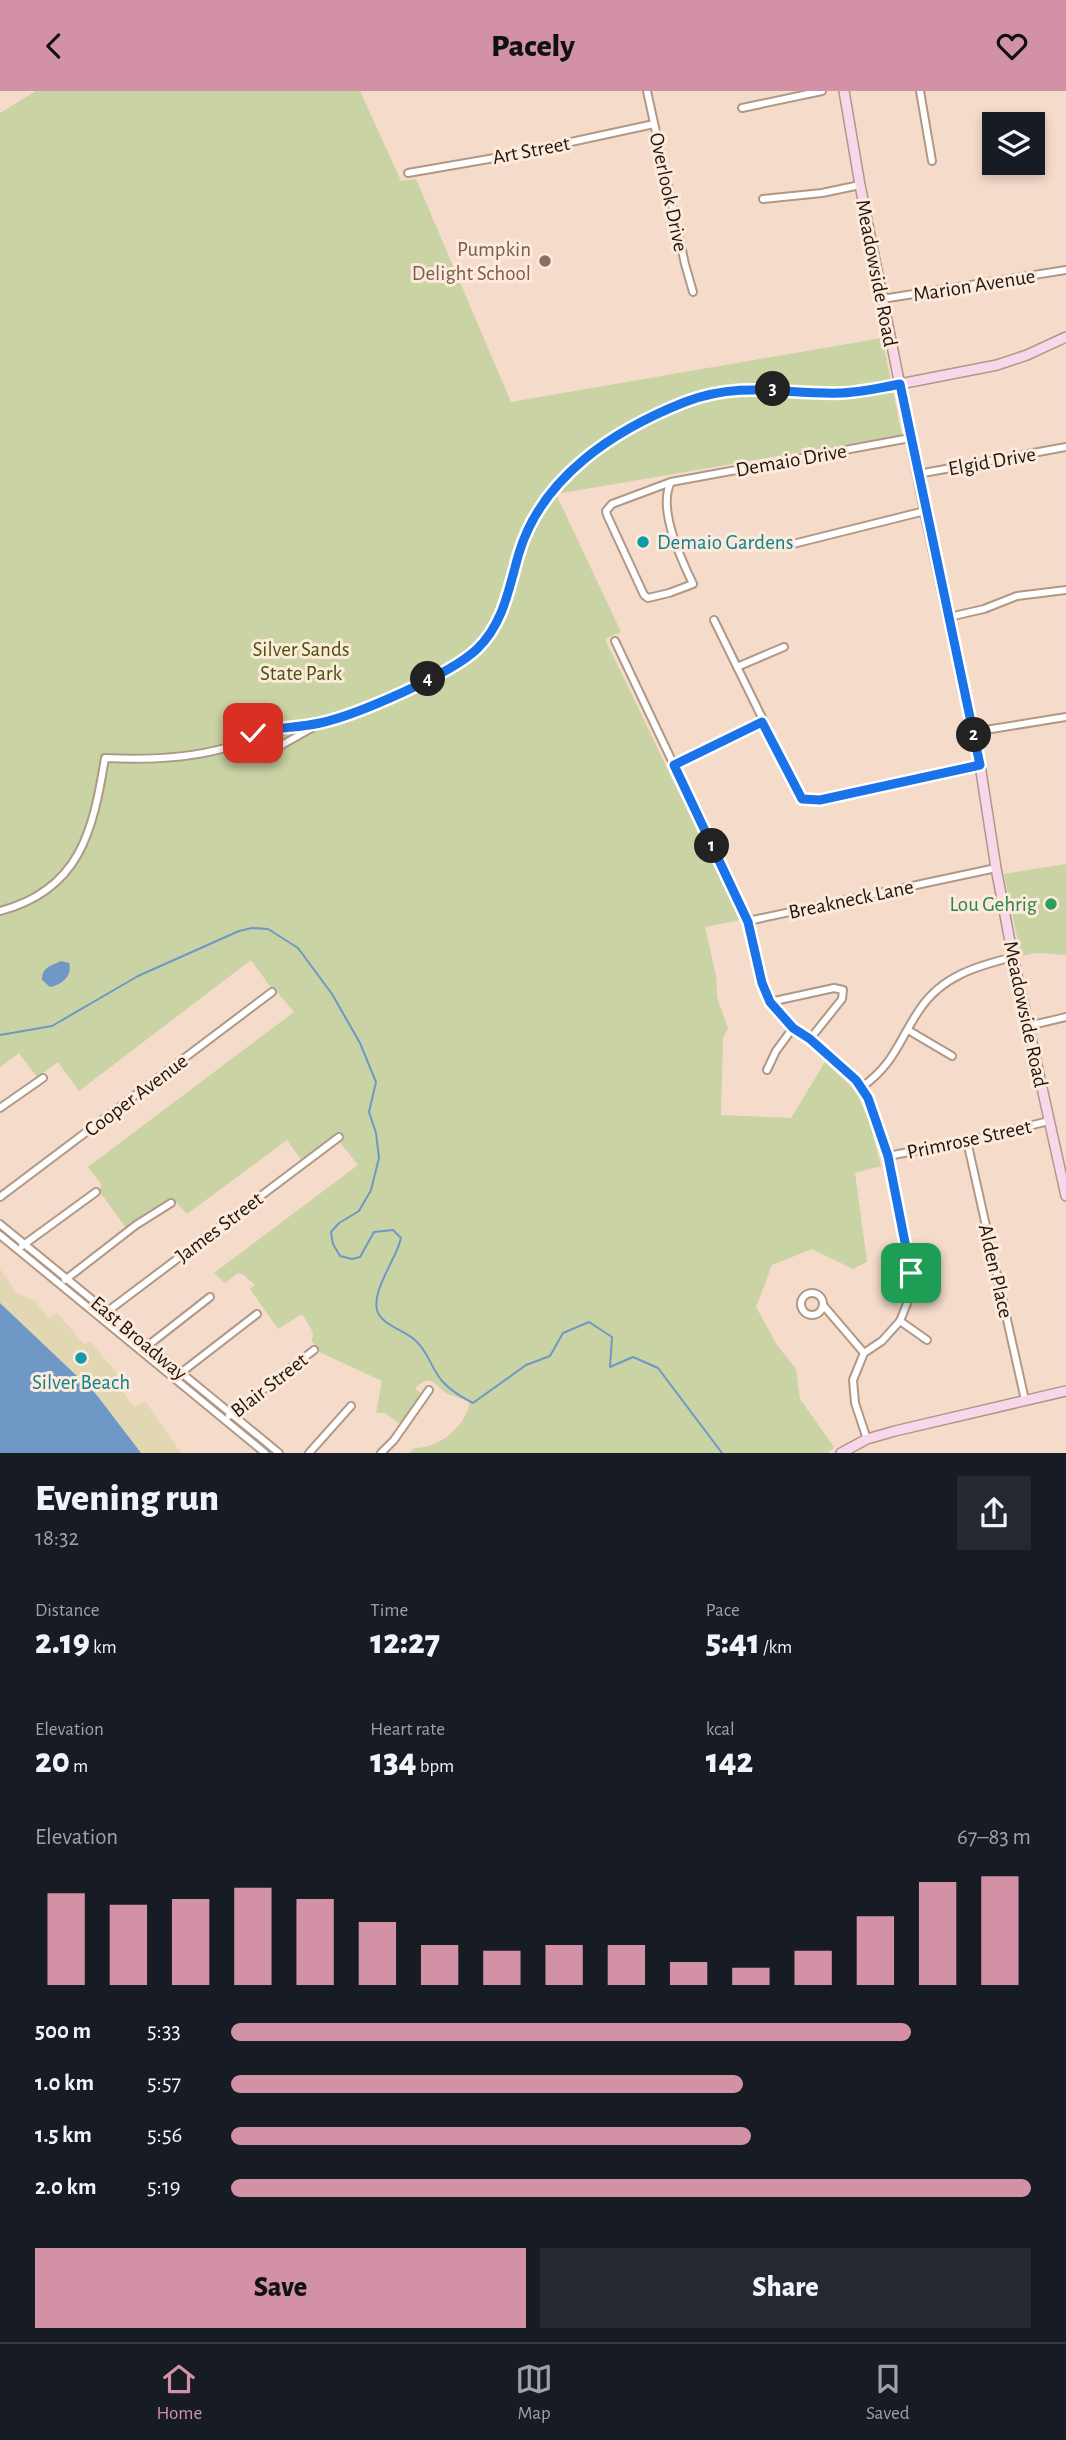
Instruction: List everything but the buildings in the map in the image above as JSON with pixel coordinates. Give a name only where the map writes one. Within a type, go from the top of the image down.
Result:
[{"type":"main road","name":"Meadowside Road","points":[[844,91],[925,511],[980,765],[1013,957],[1066,1196]]},
{"type":"main road","points":[[900,384],[997,365],[1066,337]]},
{"type":"main road","points":[[841,1453],[867,1439],[1066,1391]]},
{"type":"street","name":"Overlook Drive","points":[[647,91],[684,264],[693,292]]},
{"type":"street","points":[[743,109],[822,91]]},
{"type":"street","points":[[920,91],[932,161]]},
{"type":"street","name":"Art Street","points":[[408,173],[506,156],[654,124]]},
{"type":"street","points":[[763,199],[822,193],[860,185]]},
{"type":"street","name":"Marion Avenue","points":[[883,299],[1066,270]]},
{"type":"street","points":[[227,747],[239,741],[266,737],[292,727],[320,723],[364,708],[451,668],[476,650],[486,639],[502,611],[528,528],[545,500],[574,467],[627,431],[684,403],[726,390],[845,393],[900,384]]},
{"type":"street","name":"Demaio Drive","points":[[671,482],[666,491],[672,533],[693,584],[653,598],[644,595],[606,511],[612,504],[671,482],[911,438]]},
{"type":"street","name":"Elgid Drive","points":[[918,474],[1066,447]]},
{"type":"street","points":[[785,546],[925,511]]},
{"type":"street","points":[[949,617],[984,609],[1017,596],[1066,590]]},
{"type":"street","points":[[714,620],[802,799],[820,800],[980,765]]},
{"type":"street","points":[[615,641],[748,922],[762,983],[770,1002],[793,1028],[810,1039],[862,1087],[888,1156],[911,1273],[908,1301],[900,1321],[882,1341],[864,1353],[853,1380],[853,1391],[867,1439]]},
{"type":"street","points":[[737,667],[784,647]]},
{"type":"street","points":[[973,732],[1066,717]]},
{"type":"street","points":[[674,765],[762,722]]},
{"type":"street","points":[[0,911],[18,906],[60,881],[92,822],[105,758],[159,759],[227,747],[264,751],[280,746],[320,723]]},
{"type":"street","name":"Breakneck Lane","points":[[748,922],[996,868]]},
{"type":"street","points":[[862,1087],[878,1075],[894,1056],[922,1006],[947,982],[968,970],[1013,957]]},
{"type":"street","points":[[770,1002],[834,988],[843,990],[842,999],[810,1039]]},
{"type":"street","name":"Cooper Avenue","points":[[0,1197],[272,992]]},
{"type":"street","points":[[1028,1025],[1066,1017]]},
{"type":"street","points":[[766,1070],[793,1028]]},
{"type":"street","points":[[908,1030],[952,1056]]},
{"type":"street","points":[[0,1108],[43,1078]]},
{"type":"street","name":"Primrose Street","points":[[888,1156],[968,1141],[1049,1121]]},
{"type":"street","name":"James Street","points":[[100,1317],[339,1137]]},
{"type":"street","name":"Alden Place","points":[[968,1141],[1025,1400]]},
{"type":"street","points":[[18,1249],[96,1192]]},
{"type":"street","points":[[60,1284],[136,1225],[170,1203]]},
{"type":"street","name":"East Broadway","points":[[0,1224],[107,1312],[174,1378],[265,1453]]},
{"type":"street","name":"East Broadway","points":[[0,1235],[100,1317],[181,1373],[279,1453]]},
{"type":"street","points":[[145,1349],[210,1297]]},
{"type":"street","points":[[823,1305],[864,1353]]},
{"type":"street","points":[[174,1378],[257,1314]]},
{"type":"street","points":[[900,1321],[927,1339]]},
{"type":"street","name":"Blair Street","points":[[225,1419],[314,1350]]},
{"type":"street","points":[[381,1453],[394,1440],[429,1390]]},
{"type":"street","points":[[309,1453],[351,1406]]},
{"type":"green space","name":"Silver Sands State Park","points":[[36,91],[360,91],[401,181],[416,179],[511,402],[882,338],[902,435],[556,494],[621,632],[605,639],[740,920],[705,927],[716,976],[717,997],[728,1029],[723,1038],[721,1115],[791,1118],[825,1062],[856,1091],[870,1124],[881,1166],[855,1173],[867,1262],[853,1269],[812,1249],[772,1265],[756,1307],[777,1345],[796,1369],[800,1399],[834,1447],[828,1453],[409,1453],[414,1448],[433,1445],[450,1434],[463,1419],[470,1400],[448,1394],[432,1382],[425,1381],[415,1389],[421,1393],[400,1424],[385,1413],[376,1413],[382,1381],[319,1352],[312,1341],[313,1332],[302,1314],[278,1329],[250,1289],[255,1285],[244,1275],[238,1273],[225,1283],[214,1273],[358,1165],[335,1136],[302,1161],[287,1140],[187,1214],[177,1203],[167,1202],[126,1228],[100,1192],[101,1184],[88,1167],[294,1012],[274,988],[272,989],[251,960],[79,1091],[58,1062],[37,1077],[19,1053],[0,1067],[0,113]]},
{"type":"green space","points":[[1066,864],[1066,955],[1036,953],[1021,956],[1004,874]]},
{"type":"sand","name":"Silver Beach","points":[[0,1269],[17,1293],[35,1301],[49,1319],[57,1313],[84,1344],[90,1341],[115,1371],[123,1392],[134,1407],[145,1401],[181,1453],[141,1453],[96,1394],[0,1303]]},
{"type":"water","points":[[61,961],[69,963],[68,975],[59,984],[50,987],[42,980],[44,972]]},
{"type":"water","points":[[0,1303],[96,1394],[141,1453],[0,1453]]},
{"type":"waterway","points":[[0,1035],[52,1026],[138,976],[239,931],[268,929],[298,948],[332,994],[360,1043],[376,1082],[369,1112],[376,1133],[379,1158],[371,1190],[359,1211],[339,1223],[331,1232],[333,1244],[340,1256],[352,1259],[360,1257],[374,1232],[393,1230],[401,1238],[381,1283],[376,1302],[383,1320],[415,1340],[442,1381],[473,1403],[526,1365],[550,1356],[563,1333],[589,1322],[612,1337],[610,1367],[633,1357],[658,1368],[722,1453]]},
{"type":"place","name":"Pumpkin Delight School","points":[[545,261]]},
{"type":"place","name":"Demaio Gardens","points":[[643,542]]},
{"type":"place","name":"Lou Gehrig","points":[[1051,904]]},
{"type":"place","name":"Silver Beach","points":[[81,1358]]},
{"type":"route","points":[[253,733],[278,727],[320,723],[364,708],[451,668],[476,650],[498,620],[528,528],[545,500],[574,467],[597,449],[654,416],[726,390],[845,393],[900,384],[980,765],[820,800],[802,799],[762,722],[674,765],[748,922],[762,983],[770,1002],[793,1028],[810,1039],[856,1080],[868,1098],[888,1156],[911,1273]]}]
